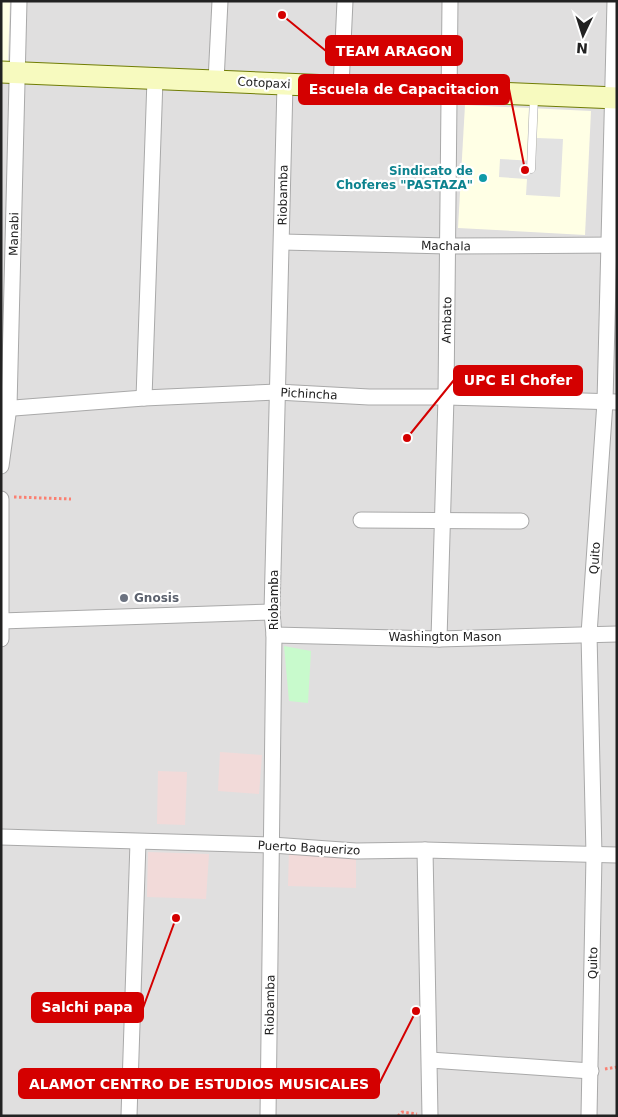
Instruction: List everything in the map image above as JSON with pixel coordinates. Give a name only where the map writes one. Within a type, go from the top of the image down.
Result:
[{"type":"street","name":"Manabi","points":[[1,466],[5,408],[10,72],[19,1]]},
{"type":"street","points":[[216,81],[220,1]]},
{"type":"street","points":[[341,87],[346,1]]},
{"type":"street","name":"Ambato","points":[[439,640],[446,397],[450,1]]},
{"type":"street","name":"Quito","points":[[590,1116],[594,855],[590,634],[611,402],[616,1]]},
{"type":"street","name":"Cotopaxi","points":[[10,72],[615,98]]},
{"type":"street","points":[[144,398],[155,79]]},
{"type":"street","name":"Riobamba","points":[[268,1116],[274,635],[272,612],[285,84]]},
{"type":"street","name":"Machala","points":[[282,242],[448,246],[613,245]]},
{"type":"street","name":"Pichincha","points":[[5,408],[144,398],[277,392],[369,397],[446,397],[611,402]]},
{"type":"street","points":[[1,639],[6,498]]},
{"type":"street","points":[[361,520],[521,521]]},
{"type":"street","points":[[2,621],[272,612]]},
{"type":"street","name":"Washington Mason","points":[[274,635],[439,640],[617,634]]},
{"type":"street","name":"Puerto Baquerizo","points":[[1,838],[272,845],[356,851],[425,850],[617,855]]},
{"type":"street","points":[[129,1116],[138,842]]},
{"type":"street","points":[[425,850],[430,1116]]},
{"type":"street","points":[[430,1060],[591,1072]]},
{"type":"lane","points":[[531,169],[534,95]]},
{"type":"path","points":[[6,498],[71,498]]},
{"type":"shaded area","points":[[1,1],[617,1],[617,1116],[1,1116]]},
{"type":"shaded area","points":[[1,1],[10,1],[8,61],[1,61]]},
{"type":"shaded area","points":[[465,105],[591,111],[585,235],[458,228]]},
{"type":"shaded area","points":[[537,138],[563,139],[560,197],[526,195],[527,179],[499,177],[500,159],[535,161]]},
{"type":"shaded area","points":[[220,752],[262,755],[259,794],[218,791]]},
{"type":"shaded area","points":[[158,771],[187,772],[185,825],[157,824]]},
{"type":"shaded area","points":[[289,850],[356,851],[356,888],[288,886]]},
{"type":"shaded area","points":[[148,852],[209,854],[206,899],[147,897]]},
{"type":"green space","points":[[284,646],[311,651],[308,703],[289,701]]},
{"type":"place","name":"TEAM ARAGON","points":[[282,15]]},
{"type":"place","name":"Escuela de Capacitacion","points":[[525,170]]},
{"type":"place","name":"Sindicato de Choferes \"PASTAZA\"","points":[[483,178]]},
{"type":"place","name":"UPC El Chofer","points":[[407,438]]},
{"type":"place","name":"Gnosis","points":[[124,598]]},
{"type":"place","name":"Salchi papa","points":[[176,918]]},
{"type":"place","name":"ALAMOT CENTRO DE ESTUDIOS MUSICALES","points":[[416,1011]]}]
